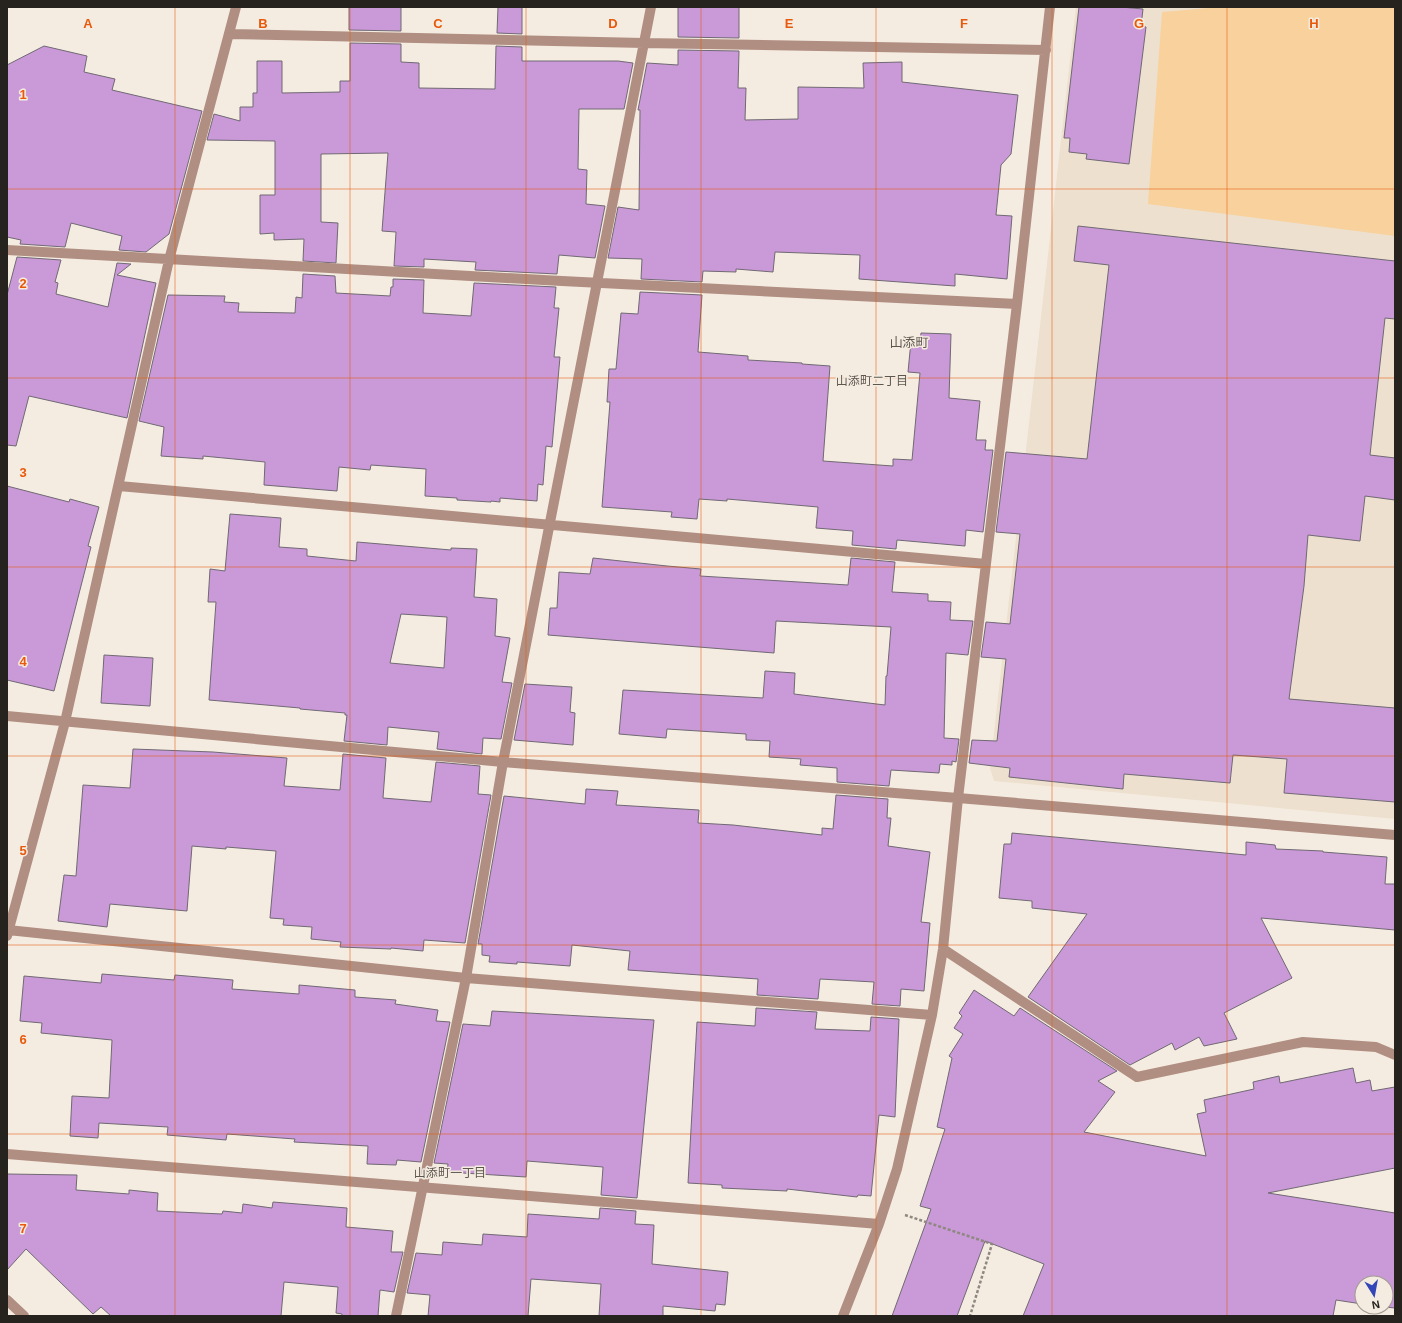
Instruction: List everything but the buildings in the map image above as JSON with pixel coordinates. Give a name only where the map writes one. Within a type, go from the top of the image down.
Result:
[{"type":"street","points":[[236,7],[170,260],[65,722],[8,933],[466,978],[932,1015]]},
{"type":"street","points":[[396,1316],[466,978],[503,762],[651,7]]},
{"type":"street","points":[[843,1316],[879,1224],[897,1169],[932,1015],[943,949],[958,798],[1017,304],[1050,7]]},
{"type":"street","points":[[229,34],[1046,50]]},
{"type":"street","points":[[7,250],[597,283],[1017,304]]},
{"type":"street","points":[[119,486],[986,564]]},
{"type":"street","points":[[7,716],[503,762],[958,798],[1395,835]]},
{"type":"street","points":[[943,949],[1136,1077],[1303,1042],[1376,1047],[1395,1055]]},
{"type":"street","points":[[7,1154],[879,1224]]},
{"type":"street","points":[[7,1300],[24,1316]]},
{"type":"path","points":[[884,1209],[992,1244],[970,1316]]},
{"type":"shaded area","points":[[1076,7],[1395,7],[1395,819],[994,781],[990,768]]},
{"type":"shaded area","points":[[1221,7],[1395,7],[1395,236],[1148,204],[1162,12]]},
{"type":"district","name":"山添町","points":[[909,342]]},
{"type":"district","name":"山添町二丁目","points":[[872,381]]},
{"type":"district","name":"山添町一丁目","points":[[450,1173]]}]
